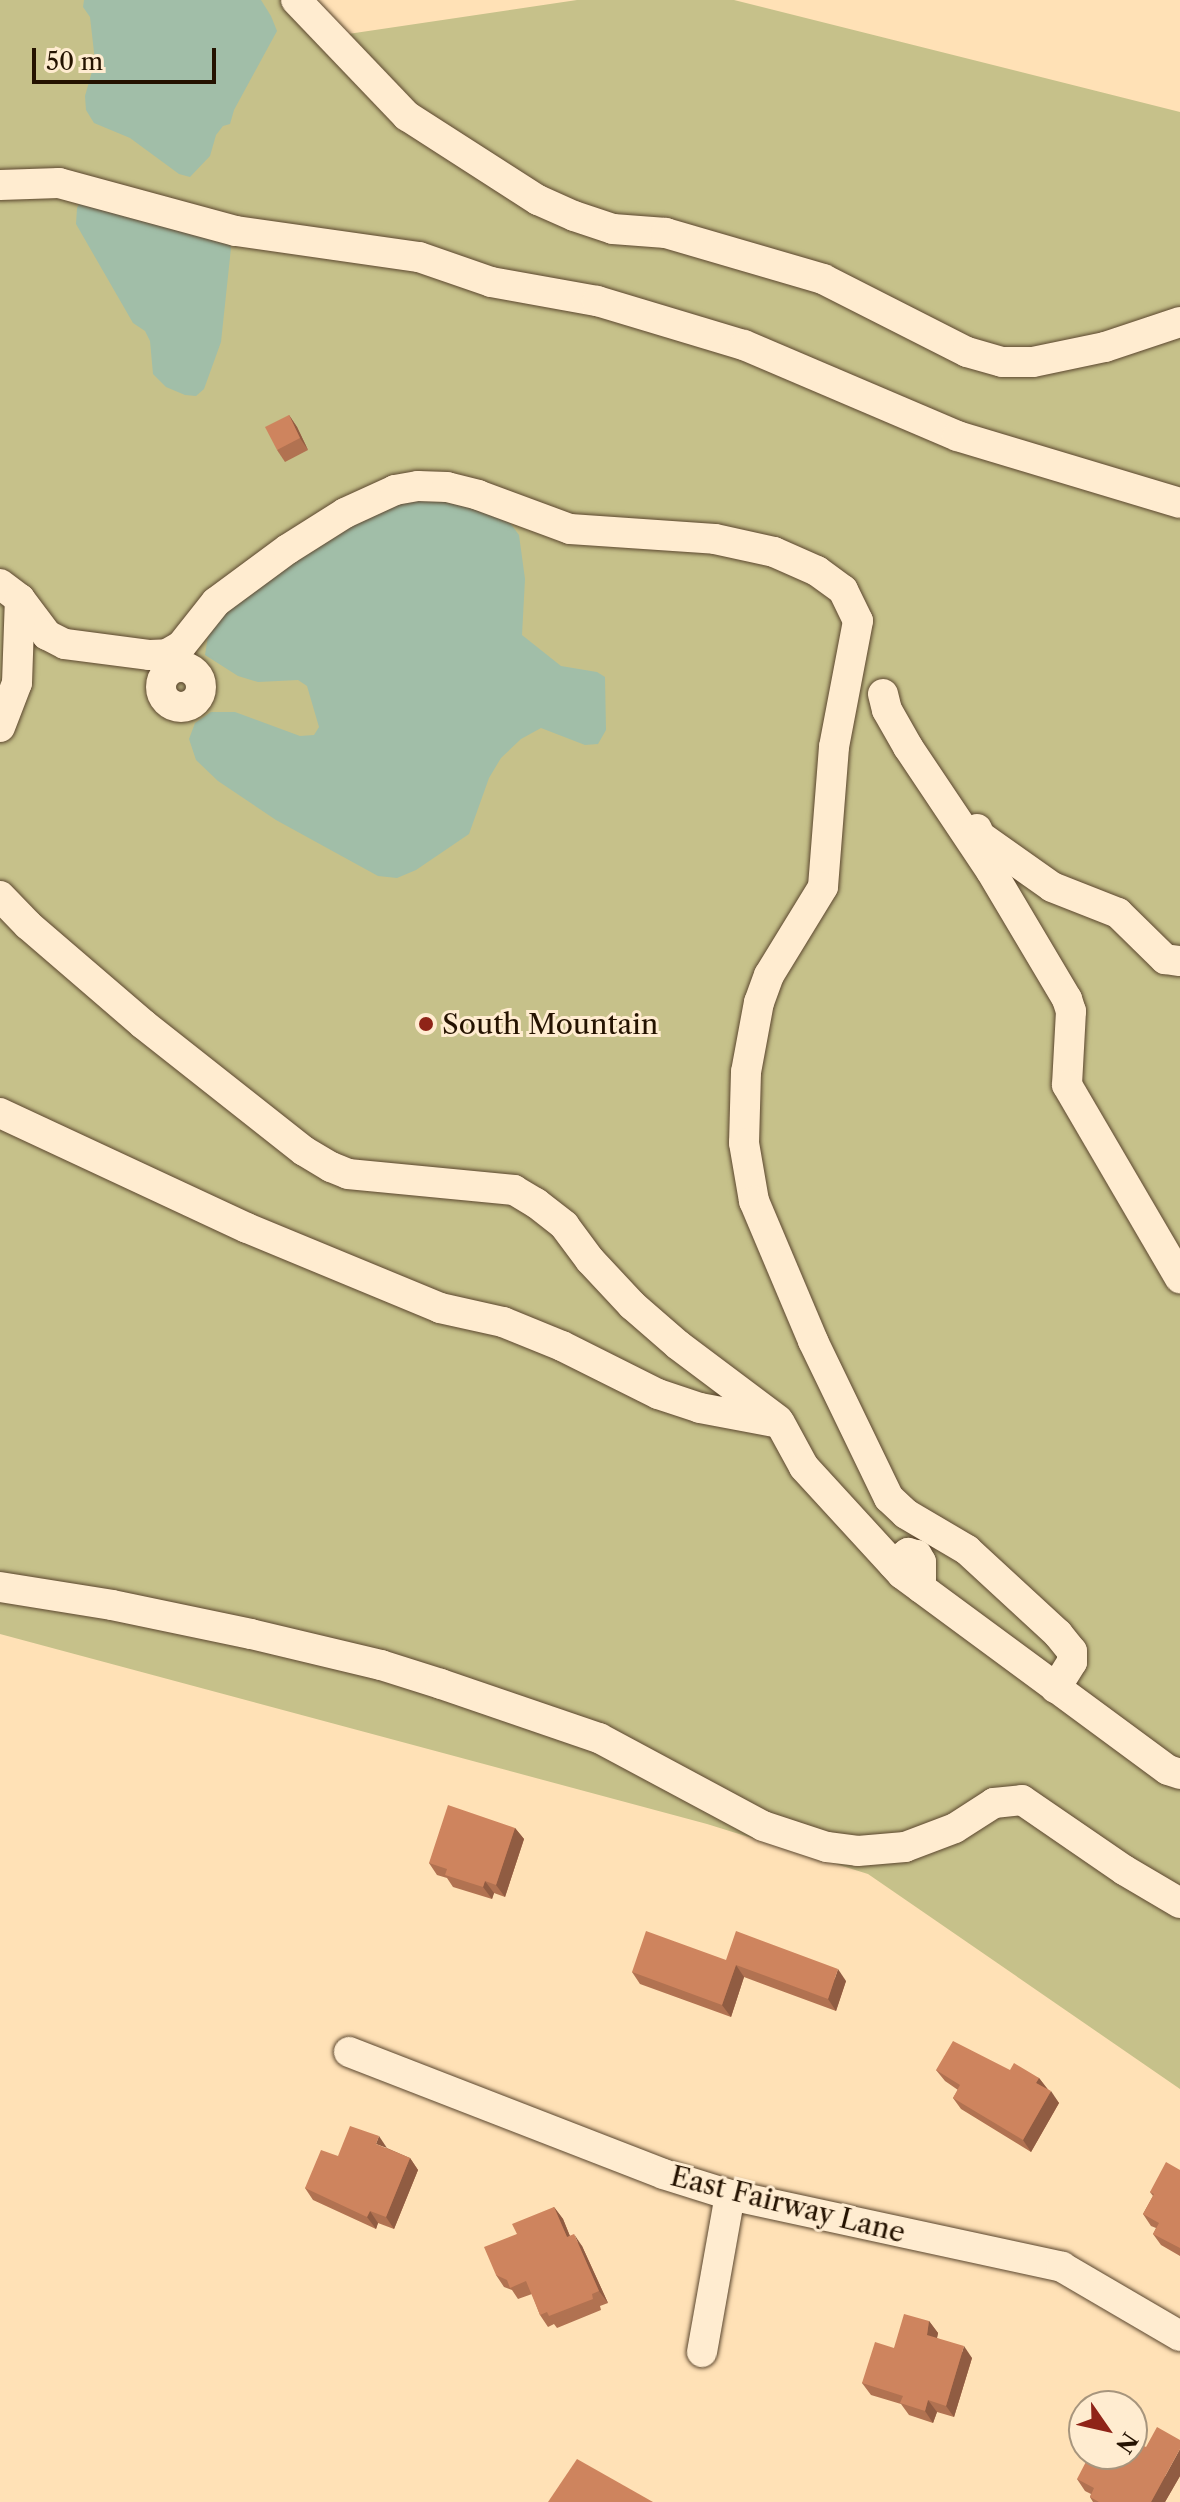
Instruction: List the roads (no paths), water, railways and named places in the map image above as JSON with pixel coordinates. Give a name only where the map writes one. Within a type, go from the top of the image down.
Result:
[{"type":"street","points":[[296,0],[407,116],[538,200],[574,216],[613,229],[666,233],[823,279],[967,352],[1002,362],[1033,362],[1105,347],[1180,322]]},
{"type":"street","points":[[0,185],[59,183],[236,231],[419,257],[491,282],[597,301],[744,345],[957,436],[1180,503]]},
{"type":"street","points":[[19,610],[47,635],[65,644],[172,661],[216,602],[288,549],[345,513],[395,490],[418,486],[447,487],[478,495],[570,529],[715,539],[774,552],[817,571],[843,590],[858,621],[867,692],[943,794],[1067,999],[1071,1011],[1067,1085],[1180,1278]]},
{"type":"street","points":[[0,727],[17,683],[19,610]]},
{"type":"street","points":[[867,692],[834,747],[823,887],[769,975],[759,1002],[746,1072],[744,1143],[754,1201],[813,1341],[889,1498],[906,1514],[967,1550],[1058,1634],[1072,1651],[1072,1662],[1056,1688]]},
{"type":"street","points":[[943,794],[966,798],[980,836],[1052,887],[1118,913],[1165,959],[1180,961]]},
{"type":"street","points":[[0,896],[79,971],[304,1151],[348,1174],[514,1190],[564,1225],[590,1260],[632,1305],[678,1345],[730,1400]]},
{"type":"street","points":[[0,1113],[247,1228],[440,1308],[503,1322],[562,1346],[658,1394],[730,1400],[780,1423],[804,1467],[893,1564],[921,1588],[1168,1770],[1180,1774]]},
{"type":"street","points":[[0,1587],[164,1616],[411,1674],[599,1738],[763,1826],[827,1847],[858,1851],[905,1847],[955,1828],[994,1803],[1022,1800],[1124,1870],[1180,1903]]},
{"type":"street","name":"East Fairway Lane","points":[[349,2052],[663,2174],[730,2195],[1062,2267],[1180,2336]]},
{"type":"street","points":[[702,2352],[730,2195]]},
{"type":"place","name":"South Mountain","points":[[426,1024]]}]
